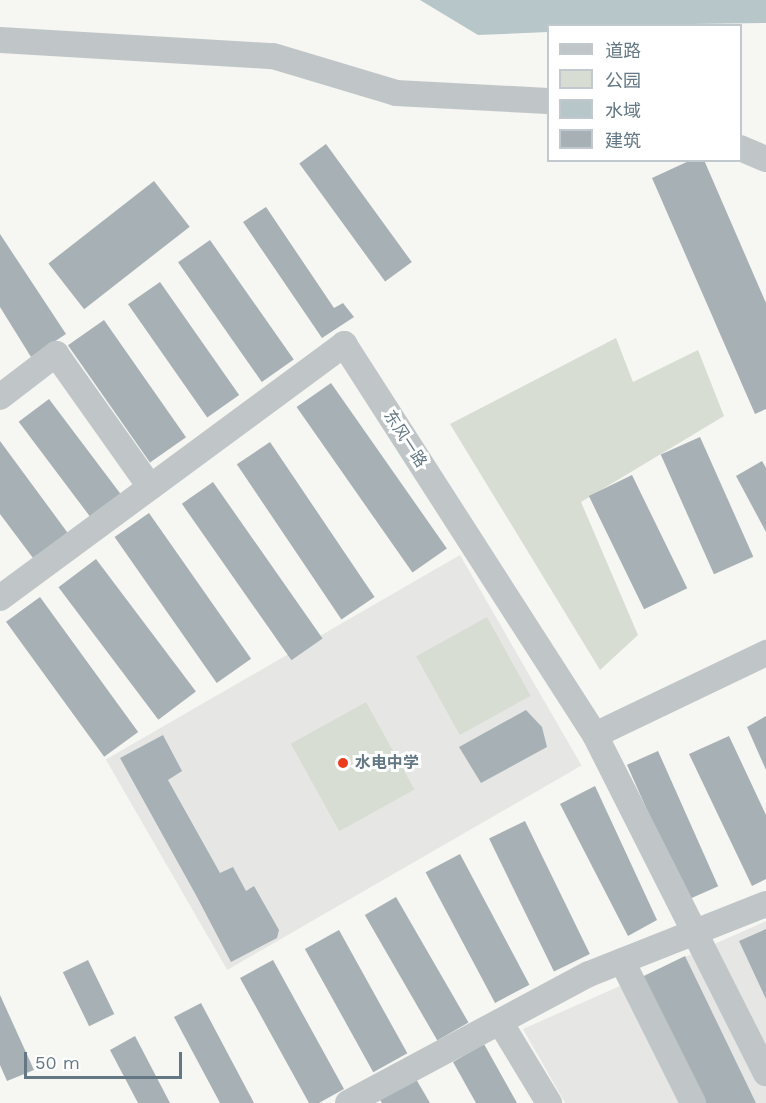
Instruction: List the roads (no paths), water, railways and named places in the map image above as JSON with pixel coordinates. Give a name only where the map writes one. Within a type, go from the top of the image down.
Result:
[{"type":"street","points":[[0,40],[273,56],[396,93],[547,101]]},
{"type":"street","points":[[742,148],[766,159]]},
{"type":"street","name":"东风一路","points":[[0,598],[344,344],[595,735]]},
{"type":"street","points":[[0,397],[56,354],[150,487]]},
{"type":"street","points":[[766,653],[595,735],[766,1073]]},
{"type":"street","points":[[348,1103],[589,974],[766,904]]},
{"type":"street","points":[[622,961],[693,1103]]},
{"type":"street","points":[[500,1022],[549,1103]]},
{"type":"water","points":[[420,0],[766,0],[766,23],[547,24],[547,32],[478,35]]},
{"type":"place","name":"水电中学","points":[[343,763]]}]
